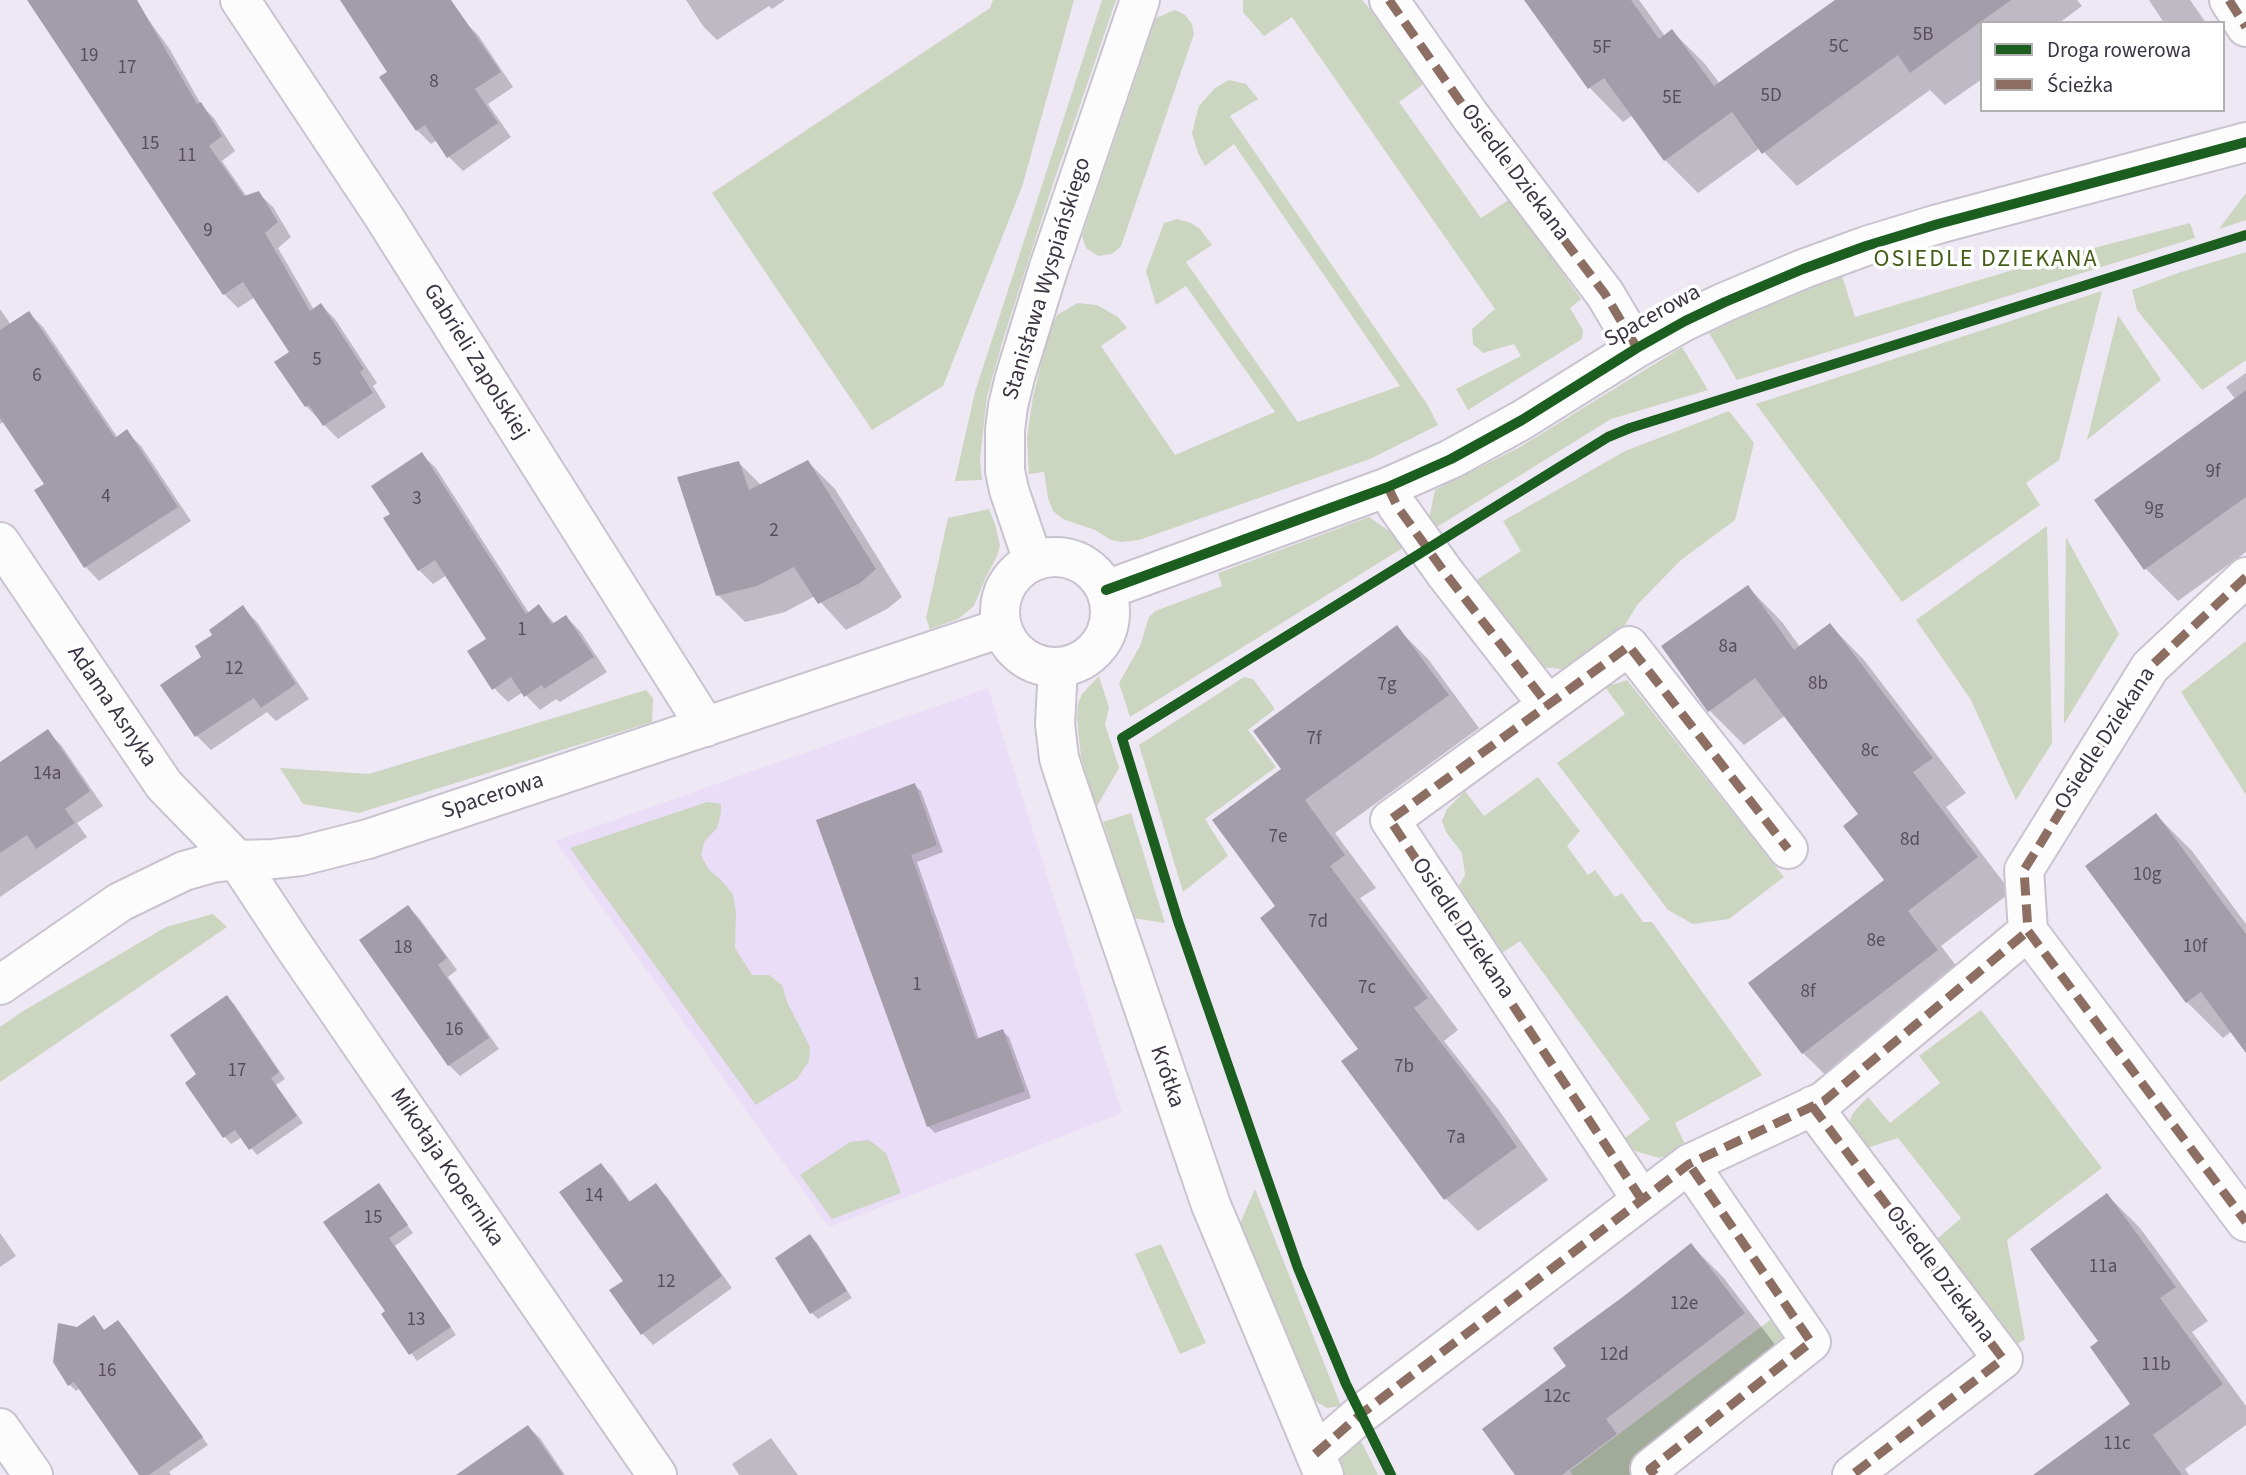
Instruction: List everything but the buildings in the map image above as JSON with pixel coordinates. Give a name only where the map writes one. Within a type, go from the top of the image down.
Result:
[{"type":"street","name":"Gabrieli Zapolskiej","points":[[240,0],[384,217],[706,727]]},
{"type":"street","name":"Stanisława Wyspiańskiego","points":[[1033,561],[1005,471],[1008,406],[1048,270],[1140,0]]},
{"type":"street","name":"Osiedle Dziekana","points":[[1389,0],[1471,117],[1605,294],[1637,348]]},
{"type":"street","points":[[2228,0],[2246,27]]},
{"type":"street","name":"Spacerowa","points":[[1106,590],[1388,487],[1451,459],[1492,438],[1637,348],[1725,302],[1803,269],[1866,246],[1999,206],[2246,142]]},
{"type":"street","points":[[1388,487],[1439,565],[1548,705]]},
{"type":"street","name":"Adama Asnyka","points":[[0,542],[164,785],[237,860]]},
{"type":"street","points":[[1054,557],[1075,561],[1088,568],[1106,590],[1110,608],[1102,641],[1090,654],[1075,664],[1058,667],[1040,665],[1023,658],[1010,645],[1002,628],[1000,602],[1004,589],[1021,568],[1033,561],[1054,557]]},
{"type":"street","name":"Osiedle Dziekana","points":[[2028,931],[2024,870],[2081,776],[2150,667],[2246,577]]},
{"type":"street","name":"Spacerowa","points":[[0,985],[120,902],[184,871],[212,863],[301,856],[368,839],[1002,628]]},
{"type":"street","name":"Osiedle Dziekana","points":[[1642,1200],[1390,820],[1629,646],[1788,849]]},
{"type":"street","name":"Krótka","points":[[1058,667],[1056,742],[1065,777],[1210,1205],[1319,1465]]},
{"type":"street","name":"Mikołaja Kopernika","points":[[237,860],[657,1475]]},
{"type":"street","points":[[1319,1465],[1361,1414],[1689,1164],[1824,1101],[2028,931],[2246,1222]]},
{"type":"street","name":"Osiedle Dziekana","points":[[1812,1106],[2003,1359],[1853,1475]]},
{"type":"street","points":[[1656,1475],[1650,1469],[1811,1342],[1689,1164]]},
{"type":"street","points":[[0,1428],[33,1475]]},
{"type":"shaded area","points":[[988,688],[1122,1113],[829,1227],[555,841]]},
{"type":"green space","points":[[993,0],[1074,0],[1022,187],[943,386],[872,430],[712,193],[990,8]]},
{"type":"green space","points":[[1102,0],[1116,0],[1052,187],[987,397],[980,458],[982,480],[955,481],[975,392]]},
{"type":"green space","points":[[1243,0],[1362,0],[1386,26],[1425,83],[1399,102],[1481,218],[1510,199],[1581,299],[1570,308],[1583,330],[1582,339],[1468,410],[1456,389],[1521,356],[1514,344],[1483,353],[1473,344],[1472,329],[1495,309],[1292,17],[1264,36],[1243,12]]},
{"type":"green space","points":[[1175,10],[1185,15],[1192,24],[1194,34],[1121,246],[1112,254],[1098,256],[1086,248],[1082,236],[1156,18]]},
{"type":"green space","points":[[1229,80],[1246,84],[1258,99],[1230,116],[1427,404],[1438,425],[1370,459],[1139,540],[1111,540],[1095,530],[1063,519],[1053,511],[1044,472],[1029,474],[1027,438],[1033,397],[1049,332],[1057,315],[1078,303],[1097,305],[1118,317],[1127,328],[1101,346],[1175,455],[1275,412],[1186,286],[1156,305],[1146,271],[1164,223],[1177,219],[1191,223],[1200,229],[1212,245],[1186,262],[1298,422],[1400,386],[1234,144],[1205,166],[1192,133],[1199,106],[1215,88]]},
{"type":"green space","points":[[2246,193],[2246,220],[2219,229]]},
{"type":"green space","points":[[2190,223],[2195,238],[1737,380],[1709,333],[1756,310],[1842,276],[1855,317],[2033,264]]},
{"type":"green space","points":[[2246,252],[2246,360],[2202,390],[2137,310],[2132,290]]},
{"type":"green space","points":[[2102,291],[2059,460],[2026,483],[2040,505],[1902,602],[1756,404]]},
{"type":"green space","points":[[2118,315],[2161,380],[2087,440]]},
{"type":"green space","points":[[1682,347],[1708,390],[1611,419],[1432,530],[1428,524],[1435,490],[1520,447]]},
{"type":"green space","points":[[1729,411],[1754,443],[1735,520],[1681,560],[1637,605],[1625,625],[1562,669],[1541,667],[1475,581],[1521,551],[1503,521],[1625,451]]},
{"type":"green space","points":[[989,509],[1000,546],[974,606],[958,619],[930,629],[926,618],[948,518]]},
{"type":"green space","points":[[1369,517],[1402,540],[1406,546],[1130,717],[1119,683],[1140,646],[1149,617],[1155,611],[1222,586],[1218,573]]},
{"type":"green space","points":[[2047,526],[2052,743],[2016,800],[1971,700],[1916,620]]},
{"type":"green space","points":[[2066,537],[2119,634],[2064,724]]},
{"type":"green space","points":[[2246,641],[2246,795],[2181,692]]},
{"type":"green space","points":[[1099,676],[1109,708],[1105,724],[1119,768],[1096,808],[1081,757],[1077,719],[1082,694]]},
{"type":"green space","points":[[1244,677],[1253,679],[1275,709],[1248,730],[1276,767],[1205,819],[1228,856],[1183,892],[1139,745]]},
{"type":"green space","points":[[1627,680],[1784,877],[1729,919],[1693,924],[1668,910],[1557,763],[1625,714],[1605,687]]},
{"type":"green space","points":[[646,690],[653,698],[652,722],[359,813],[303,804],[280,768],[369,774]]},
{"type":"green space","points":[[1538,777],[1580,831],[1567,846],[1588,875],[1595,870],[1615,897],[1622,893],[1643,922],[1652,922],[1762,1075],[1675,1123],[1687,1149],[1659,1158],[1635,1151],[1625,1138],[1650,1119],[1520,941],[1493,959],[1454,894],[1465,875],[1462,853],[1446,832],[1442,821],[1447,809],[1465,791],[1484,816]]},
{"type":"green space","points":[[707,802],[721,804],[721,813],[717,828],[704,842],[701,855],[709,870],[733,894],[736,913],[735,948],[752,975],[769,975],[782,985],[787,1002],[810,1047],[809,1061],[797,1079],[756,1105],[570,848]]},
{"type":"green space","points":[[1131,813],[1165,923],[1133,918],[1103,822]]},
{"type":"green space","points":[[213,914],[227,927],[0,1082],[0,1027],[166,927]]},
{"type":"green space","points":[[1981,1010],[2102,1168],[2007,1240],[2025,1339],[2011,1348],[1937,1239],[1961,1218],[1898,1138],[1867,1148],[1848,1125],[1853,1113],[1868,1097],[1890,1123],[1940,1083],[1919,1056]]},
{"type":"green space","points":[[869,1140],[886,1153],[901,1193],[832,1219],[800,1175],[850,1142]]},
{"type":"green space","points":[[1255,1189],[1341,1406],[1327,1408],[1308,1393],[1238,1228]]},
{"type":"green space","points":[[1161,1244],[1206,1343],[1180,1354],[1135,1254]]},
{"type":"green space","points":[[1778,1314],[1787,1344],[1644,1475],[1573,1475],[1570,1471]]},
{"type":"green space","points":[[1356,1437],[1362,1443],[1378,1475],[1343,1475],[1340,1456]]},
{"type":"marked path","points":[[1389,0],[1471,117],[1605,294],[1637,348]]},
{"type":"marked path","points":[[2229,0],[2246,27]]},
{"type":"marked path","points":[[1388,487],[1397,506],[1445,573],[1548,705]]},
{"type":"marked path","points":[[2246,577],[2150,667],[2024,870],[2028,931],[2246,1222]]},
{"type":"marked path","points":[[1642,1200],[1390,820],[1629,646],[1788,849]]},
{"type":"marked path","points":[[1315,1454],[1361,1414],[1689,1164],[1824,1101],[2028,931]]},
{"type":"marked path","points":[[1812,1106],[2003,1359],[1852,1475]]},
{"type":"marked path","points":[[1655,1475],[1650,1469],[1811,1342],[1689,1164]]},
{"type":"cycle path","points":[[1106,590],[1388,487],[1451,459],[1522,420],[1685,321],[1803,269],[1938,224],[2246,142]]},
{"type":"cycle path","points":[[1391,1475],[1346,1384],[1298,1268],[1178,921],[1122,738],[1608,437],[2246,235]]},
{"type":"district","name":"OSIEDLE DZIEKANA","points":[[1986,261]]}]
